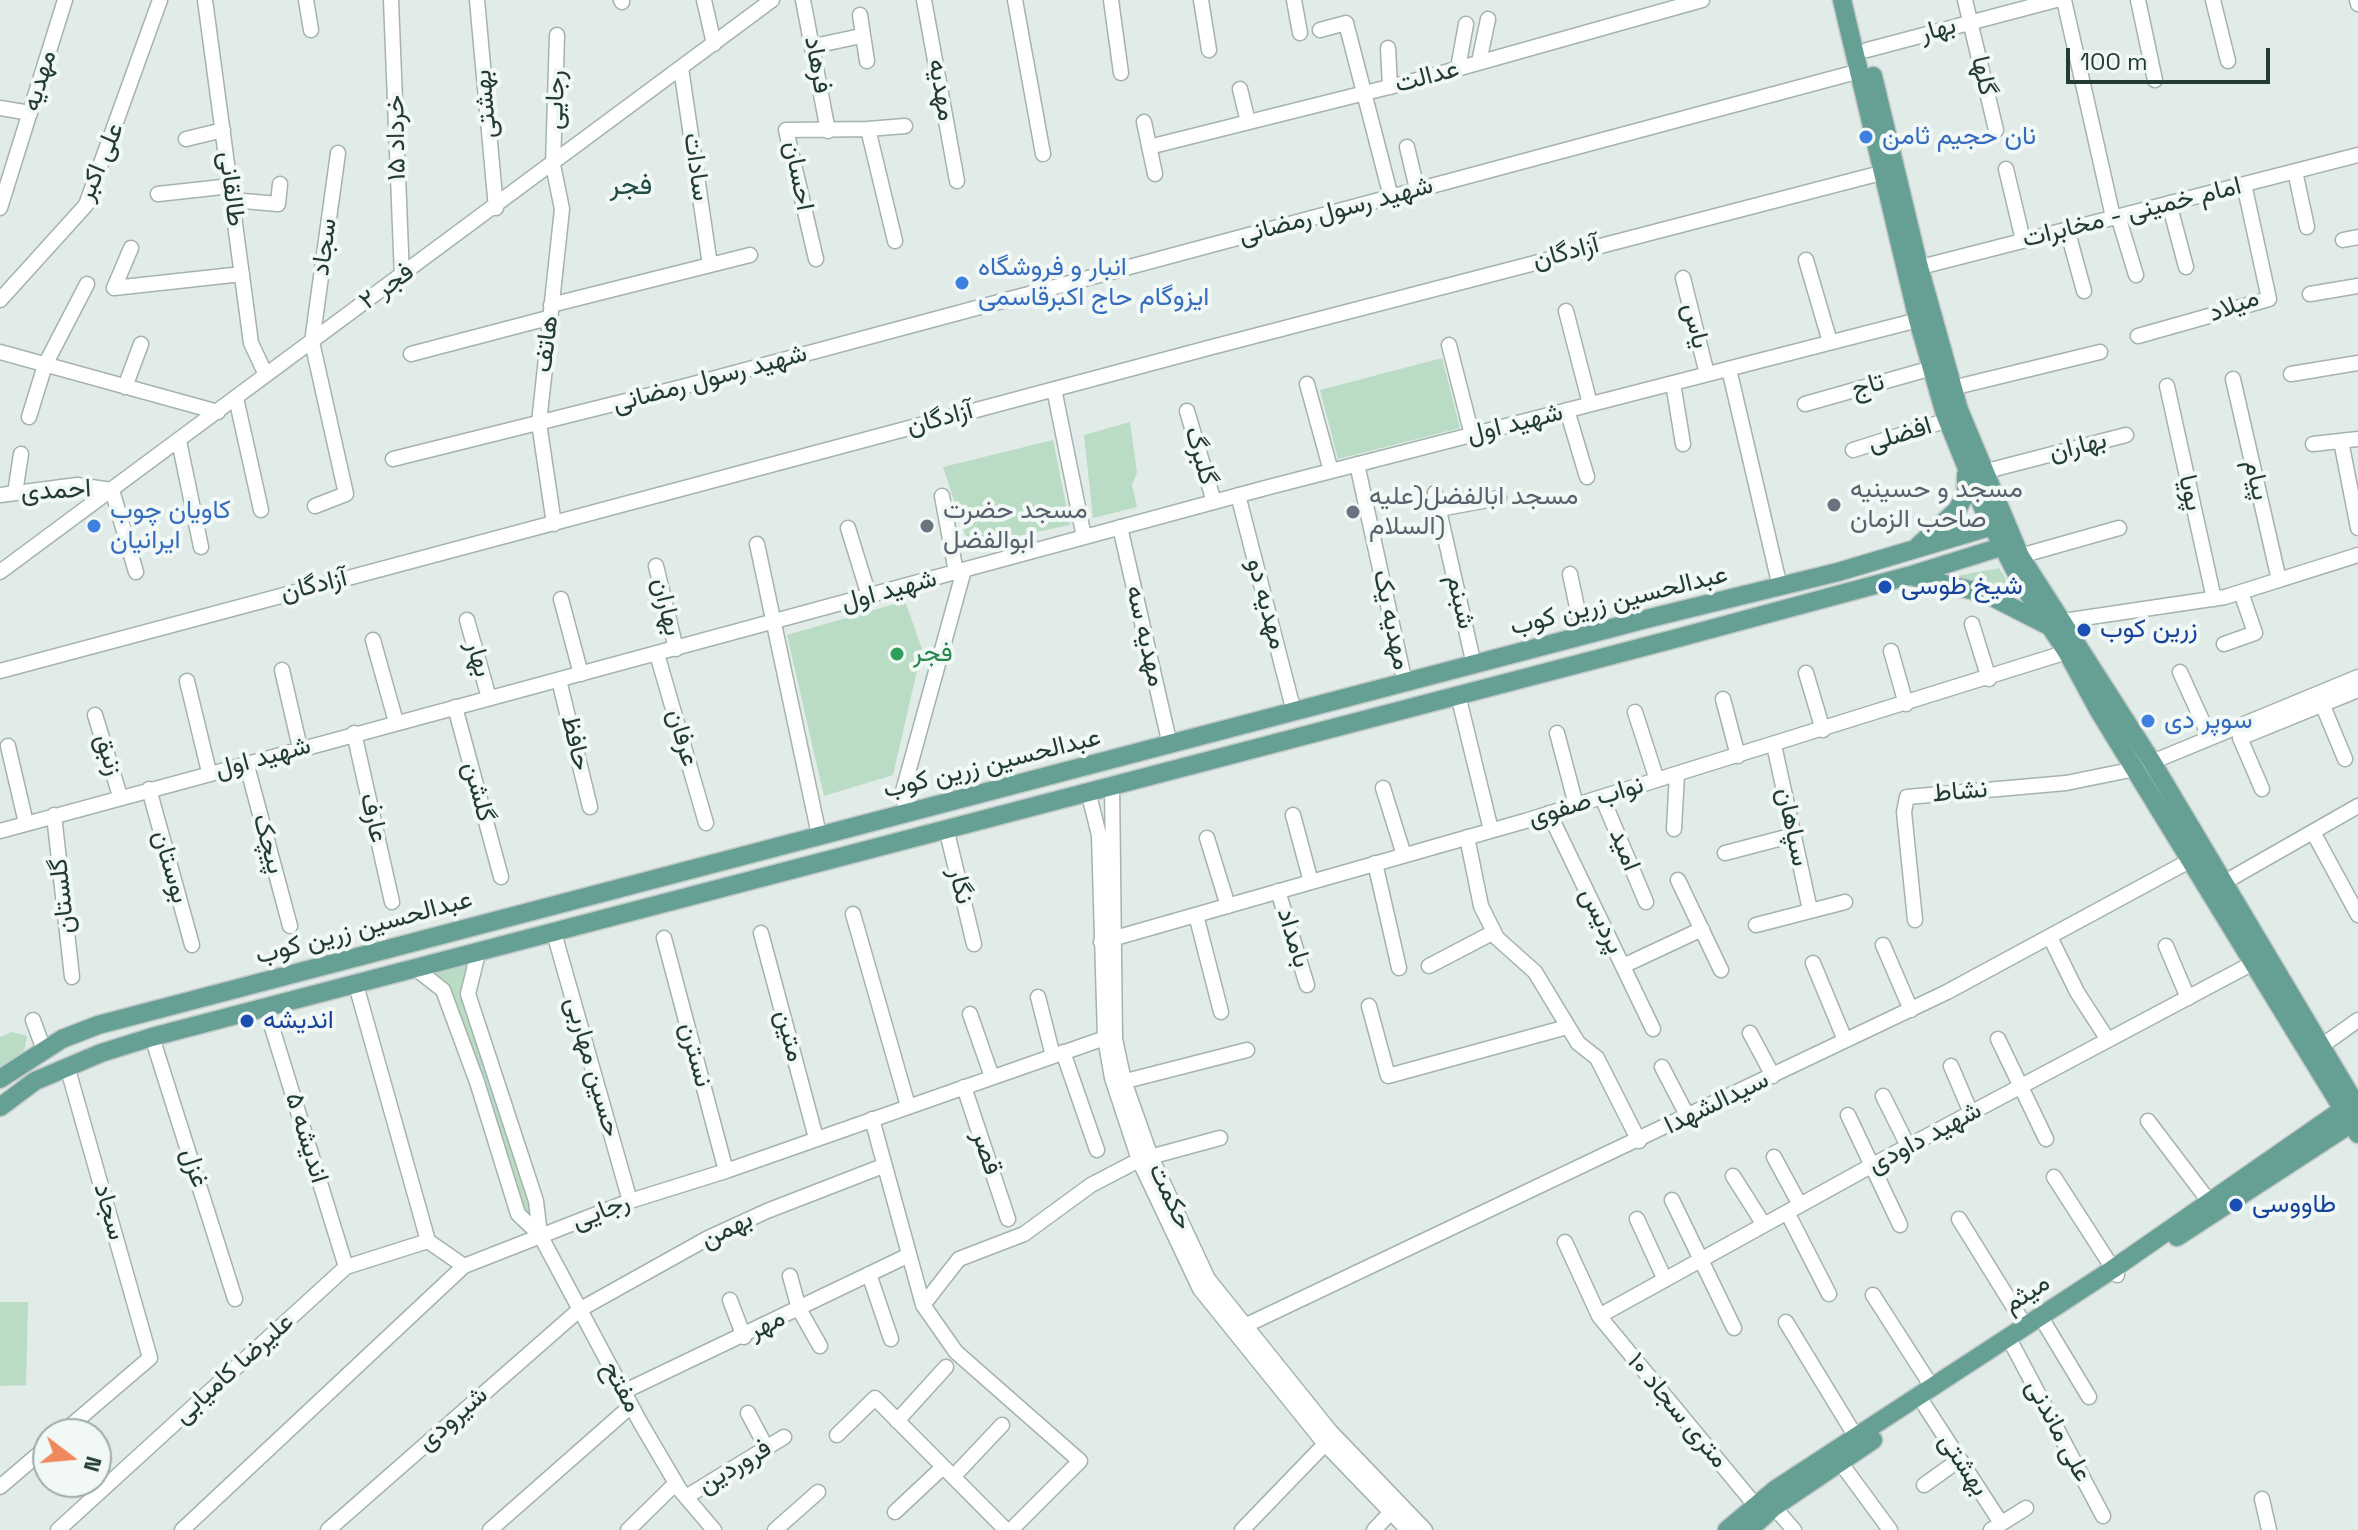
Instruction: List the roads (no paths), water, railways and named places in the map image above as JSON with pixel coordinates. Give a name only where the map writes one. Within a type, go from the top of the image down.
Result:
[{"type":"main road","points":[[1842,0],[1881,173],[1952,388],[1975,470],[1957,510],[1913,551]]},
{"type":"main road","points":[[1854,0],[1912,269],[1918,320],[1948,420],[2012,548],[2143,765],[2191,860],[2253,963],[2354,1115]]},
{"type":"main road","name":"عبدالحسین زرین کوب","points":[[0,1079],[62,1039],[125,1017],[1780,587],[1999,524]]},
{"type":"main road","name":"عبدالحسین زرین کوب","points":[[7,1102],[35,1081],[67,1066],[152,1037],[2012,548]]},
{"type":"main road","points":[[1889,558],[1897,565],[1899,578],[1984,593],[2056,624],[2067,652],[2223,883],[2320,1047],[2354,1115]]},
{"type":"main road","points":[[1055,774],[1045,793],[1055,800]]},
{"type":"main road","points":[[1017,784],[1027,793],[1019,809]]},
{"type":"main road","points":[[0,1118],[7,1102]]},
{"type":"main road","name":"میثم","points":[[1727,1530],[1840,1462],[2013,1346],[2208,1200],[2354,1115]]},
{"type":"main road","name":"میثم","points":[[1749,1530],[1764,1506],[1856,1437],[2354,1115]]},
{"type":"street","name":"مهدیه","points":[[0,208],[65,0]]},
{"type":"street","name":"علی اکبر","points":[[0,300],[86,205],[160,0]]},
{"type":"street","name":"طالقانی","points":[[205,0],[251,343],[266,375]]},
{"type":"street","points":[[306,0],[311,30]]},
{"type":"street","name":"۱۵ خرداد","points":[[391,0],[402,277]]},
{"type":"street","name":"بهشتی","points":[[477,0],[496,208]]},
{"type":"street","points":[[704,0],[714,44]]},
{"type":"street","name":"فجر ۲","points":[[0,572],[496,208],[772,0]]},
{"type":"street","name":"فرهاد","points":[[803,0],[828,131]]},
{"type":"street","name":"مهدیه","points":[[924,0],[957,181]]},
{"type":"street","points":[[1015,0],[1043,154]]},
{"type":"street","points":[[1111,0],[1121,73]]},
{"type":"street","points":[[1201,0],[1209,50]]},
{"type":"street","points":[[1294,0],[1300,33]]},
{"type":"street","name":"عدالت","points":[[1149,147],[1390,87],[1702,0]]},
{"type":"street","name":"گلها","points":[[1965,0],[1996,130]]},
{"type":"street","name":"بهار","points":[[1867,50],[2056,0]]},
{"type":"street","points":[[2064,0],[2116,217],[2136,275]]},
{"type":"street","points":[[2138,0],[2155,80]]},
{"type":"street","points":[[2213,0],[2228,61]]},
{"type":"street","points":[[860,15],[867,61]]},
{"type":"street","points":[[1479,62],[1488,19]]},
{"type":"street","points":[[1320,30],[1346,23],[1391,197]]},
{"type":"street","points":[[1458,68],[1466,24]]},
{"type":"street","name":"رجایی","points":[[553,165],[557,35]]},
{"type":"street","points":[[814,46],[861,36]]},
{"type":"street","points":[[1388,48],[1390,87]]},
{"type":"street","name":"سادات","points":[[681,68],[710,265]]},
{"type":"street","name":"شهید رسول رمضانی","points":[[393,459],[539,423],[1860,71]]},
{"type":"street","points":[[1240,89],[1248,122]]},
{"type":"street","points":[[0,108],[30,113]]},
{"type":"street","points":[[1144,122],[1155,174]]},
{"type":"street","points":[[828,131],[905,126]]},
{"type":"street","points":[[868,129],[895,241]]},
{"type":"street","points":[[186,139],[223,130]]},
{"type":"street","name":"احسان","points":[[816,259],[786,130],[828,131]]},
{"type":"street","points":[[1407,147],[1417,189]]},
{"type":"street","name":"سجاد","points":[[312,342],[338,153]]},
{"type":"street","name":"امام خمینی - مخابرات","points":[[1912,269],[2358,155]]},
{"type":"street","name":"هاتف","points":[[553,165],[562,209],[539,423],[554,524]]},
{"type":"street","points":[[2006,169],[2023,240]]},
{"type":"street","points":[[2295,171],[2307,227]]},
{"type":"street","name":"آزادگان","points":[[0,671],[1054,389],[1881,173]]},
{"type":"street","points":[[158,194],[232,193],[278,204],[280,184]]},
{"type":"street","name":"میلاد","points":[[2138,336],[2269,299],[2244,184]]},
{"type":"street","points":[[2169,203],[2186,267]]},
{"type":"street","points":[[2067,229],[2084,291]]},
{"type":"street","points":[[131,248],[114,288],[242,274]]},
{"type":"street","points":[[411,354],[750,255]]},
{"type":"street","points":[[1806,260],[1830,342]]},
{"type":"street","name":"یاس","points":[[1683,278],[1707,374]]},
{"type":"street","points":[[29,417],[45,365],[87,284]]},
{"type":"street","points":[[2310,294],[2358,286]]},
{"type":"street","points":[[1566,311],[1590,404]]},
{"type":"street","name":"شهید اول","points":[[0,831],[1238,495],[1918,320]]},
{"type":"street","points":[[312,342],[346,494],[315,506]]},
{"type":"street","points":[[125,387],[141,344]]},
{"type":"street","points":[[1449,345],[1472,435]]},
{"type":"street","points":[[0,352],[218,412]]},
{"type":"street","points":[[1952,388],[2100,352]]},
{"type":"street","points":[[2291,374],[2358,363]]},
{"type":"street","name":"تاج","points":[[1805,404],[1932,368]]},
{"type":"street","points":[[1729,369],[1780,587]]},
{"type":"street","name":"پیام","points":[[2233,379],[2279,580]]},
{"type":"street","points":[[1673,383],[1683,444]]},
{"type":"street","points":[[1307,384],[1331,471]]},
{"type":"street","name":"پویا","points":[[2167,386],[2214,599]]},
{"type":"street","points":[[1054,389],[1084,537]]},
{"type":"street","points":[[236,398],[261,510]]},
{"type":"street","points":[[1567,410],[1587,477]]},
{"type":"street","name":"گلبرگ","points":[[1187,411],[1214,502]]},
{"type":"street","name":"افضلی","points":[[1853,450],[1948,420]]},
{"type":"street","name":"بهاران","points":[[1975,470],[2126,435]]},
{"type":"street","points":[[2313,444],[2358,439]]},
{"type":"street","points":[[179,441],[201,547]]},
{"type":"street","points":[[2341,441],[2358,528]]},
{"type":"street","points":[[7,494],[21,454]]},
{"type":"street","name":"مهدیه یک","points":[[1357,464],[1405,683]]},
{"type":"street","name":"احمدی","points":[[7,494],[77,485],[112,490]]},
{"type":"street","points":[[112,490],[136,572]]},
{"type":"street","name":"شبنم","points":[[1435,493],[1474,665]]},
{"type":"street","name":"مهدیه دو","points":[[1238,495],[1294,712]]},
{"type":"street","points":[[906,813],[903,791],[960,571],[942,496]]},
{"type":"street","points":[[1439,509],[1499,498]]},
{"type":"street","name":"مهدیه سه","points":[[1120,527],[1170,745]]},
{"type":"street","points":[[848,528],[869,596]]},
{"type":"street","points":[[2012,548],[2119,528]]},
{"type":"street","points":[[757,544],[819,835]]},
{"type":"street","points":[[2056,624],[2214,599],[2358,555]]},
{"type":"street","name":"بهاران","points":[[656,566],[676,649]]},
{"type":"street","points":[[1570,574],[1583,636]]},
{"type":"street","points":[[2224,644],[2255,633],[2241,592]]},
{"type":"street","points":[[561,599],[581,674]]},
{"type":"street","name":"بهار","points":[[467,620],[489,698]]},
{"type":"street","points":[[1972,624],[1989,679]]},
{"type":"street","points":[[373,640],[396,722]]},
{"type":"street","points":[[1891,651],[1906,704]]},
{"type":"street","name":"نواب صفوی","points":[[1106,940],[1576,805],[1989,679],[2067,652]]},
{"type":"street","name":"عرفان","points":[[657,654],[706,823]]},
{"type":"street","points":[[282,670],[300,748]]},
{"type":"street","points":[[2180,672],[2210,738]]},
{"type":"street","points":[[1806,673],[1823,730]]},
{"type":"street","points":[[2143,765],[2358,677]]},
{"type":"street","name":"حافظ","points":[[559,680],[590,807]]},
{"type":"street","points":[[187,681],[209,772]]},
{"type":"street","points":[[2262,789],[2240,738],[2358,690]]},
{"type":"street","points":[[1458,695],[1491,830]]},
{"type":"street","points":[[1723,699],[1738,756]]},
{"type":"street","points":[[2323,706],[2345,759]]},
{"type":"street","name":"گلشن","points":[[455,707],[501,877]]},
{"type":"street","points":[[1635,712],[1657,780]]},
{"type":"street","name":"زنبق","points":[[95,715],[120,796]]},
{"type":"street","name":"عارف","points":[[354,733],[392,902]]},
{"type":"street","points":[[1557,733],[1576,805]]},
{"type":"street","name":"سپاهان","points":[[1774,745],[1810,910]]},
{"type":"street","points":[[8,746],[26,823]]},
{"type":"street","name":"پیچک","points":[[246,762],[290,926]]},
{"type":"street","name":"نشاط","points":[[1915,920],[1904,812],[1907,797],[2066,783],[2143,765]]},
{"type":"street","points":[[1674,829],[1677,774]]},
{"type":"street","name":"حکمت","points":[[1112,784],[1105,1038],[1145,1158],[1208,1279],[1240,1328],[1325,1444],[1408,1530]]},
{"type":"street","points":[[1383,788],[1404,855]]},
{"type":"street","name":"بوستان","points":[[149,789],[192,945]]},
{"type":"street","name":"حکمت","points":[[1088,791],[1099,835],[1119,1082]]},
{"type":"street","name":"امید","points":[[1602,797],[1646,902]]},
{"type":"street","points":[[2223,883],[2358,806]]},
{"type":"street","name":"پردیس","points":[[1549,813],[1653,1029]]},
{"type":"street","name":"گلستان","points":[[54,815],[72,977]]},
{"type":"street","points":[[1293,815],[1311,882]]},
{"type":"street","name":"نگار","points":[[946,828],[974,944]]},
{"type":"street","points":[[2313,832],[2358,915]]},
{"type":"street","points":[[1725,853],[1794,835]]},
{"type":"street","points":[[1467,837],[1481,906],[1494,932],[1535,972],[1578,1043],[1597,1058],[1639,1141]]},
{"type":"street","points":[[1207,838],[1228,906]]},
{"type":"street","name":"سیدالشهدا","points":[[1240,1328],[1911,1010],[2191,860]]},
{"type":"street","points":[[1375,863],[1399,968]]},
{"type":"street","points":[[1678,880],[1721,970]]},
{"type":"street","name":"بامداد","points":[[1278,891],[1307,985]]},
{"type":"street","points":[[1756,925],[1845,902]]},
{"type":"street","points":[[853,914],[908,1106]]},
{"type":"street","points":[[1196,915],[1221,1012]]},
{"type":"street","points":[[1623,966],[1702,929]]},
{"type":"street","points":[[1429,966],[1494,932]]},
{"type":"street","name":"حسین مهاربی","points":[[554,933],[630,1201]]},
{"type":"street","name":"متین","points":[[761,933],[816,1138]]},
{"type":"street","points":[[2050,937],[2077,992],[2108,1040]]},
{"type":"street","name":"نسترن","points":[[664,938],[726,1171]]},
{"type":"street","points":[[1883,945],[1911,1010]]},
{"type":"street","points":[[2166,946],[2188,998]]},
{"type":"street","name":"مفتح","points":[[478,953],[468,994],[536,1201],[540,1235]]},
{"type":"street","points":[[1813,963],[1845,1040]]},
{"type":"street","name":"شهید داودی","points":[[1599,1316],[1869,1167],[2253,963]]},
{"type":"street","name":"مفتح","points":[[416,969],[443,990],[477,1082],[518,1214],[540,1235],[627,1399],[676,1483],[714,1530]]},
{"type":"street","points":[[356,985],[428,1241],[464,1266]]},
{"type":"street","points":[[1038,997],[1097,1150]]},
{"type":"street","points":[[1369,1006],[1388,1076],[1567,1027]]},
{"type":"street","name":"اندیشه ۵","points":[[266,1008],[346,1267]]},
{"type":"street","points":[[970,1014],[992,1077]]},
{"type":"street","points":[[33,1020],[44,1050]]},
{"type":"street","points":[[2320,1047],[2358,1020]]},
{"type":"street","points":[[1750,1033],[1773,1076]]},
{"type":"street","name":"غزل","points":[[152,1037],[235,1299]]},
{"type":"street","name":"رجایی","points":[[182,1530],[464,1266],[630,1201],[726,1171],[1105,1038]]},
{"type":"street","points":[[1998,1039],[2046,1139]]},
{"type":"street","points":[[1119,1082],[1247,1050]]},
{"type":"street","name":"سجاد","points":[[67,1066],[150,1358],[80,1418]]},
{"type":"street","points":[[1951,1066],[1971,1113]]},
{"type":"street","points":[[1662,1067],[1688,1117]]},
{"type":"street","name":"قصر","points":[[964,1087],[1008,1219]]},
{"type":"street","points":[[1883,1096],[1908,1146]]},
{"type":"street","points":[[1848,1115],[1869,1167],[1900,1225]]},
{"type":"street","points":[[837,1435],[875,1398],[1008,1530],[1080,1461],[956,1352],[923,1305],[872,1119]]},
{"type":"street","points":[[2148,1121],[2208,1200]]},
{"type":"street","points":[[923,1305],[959,1259],[1024,1234],[1091,1185],[1145,1158],[1220,1138]]},
{"type":"street","points":[[1774,1157],[1829,1294]]},
{"type":"street","name":"بهمن","points":[[579,1310],[720,1233],[883,1166]]},
{"type":"street","points":[[1733,1176],[1764,1225]]},
{"type":"street","points":[[2054,1177],[2115,1272]]},
{"type":"street","points":[[1672,1200],[1734,1328]]},
{"type":"street","points":[[1637,1219],[1665,1280]]},
{"type":"street","points":[[1959,1219],[2026,1327]]},
{"type":"street","name":"علیرضا کامیابی","points":[[58,1530],[346,1267],[428,1241]]},
{"type":"street","name":"۱۰ متری سجاد","points":[[1565,1242],[1599,1316],[1764,1506],[1794,1530]]},
{"type":"street","name":"مهر","points":[[490,1530],[627,1399],[909,1255]]},
{"type":"street","points":[[869,1274],[891,1339]]},
{"type":"street","points":[[790,1276],[799,1309],[820,1346]]},
{"type":"street","points":[[1873,1295],[1932,1387]]},
{"type":"street","points":[[730,1300],[744,1337]]},
{"type":"street","name":"شیرودی","points":[[328,1530],[579,1310]]},
{"type":"street","points":[[1786,1322],[1856,1437]]},
{"type":"street","points":[[2045,1324],[2089,1397]]},
{"type":"street","name":"حکمت","points":[[1240,1328],[1330,1431],[1425,1530]]},
{"type":"street","name":"علی ماندنی","points":[[2013,1346],[2103,1516]]},
{"type":"street","points":[[897,1421],[946,1367]]},
{"type":"street","name":"بهشتی","points":[[1925,1406],[1996,1526]]},
{"type":"street","points":[[748,1413],[766,1447]]},
{"type":"street","points":[[895,1512],[948,1472],[1002,1425]]},
{"type":"street","name":"فروردین","points":[[686,1497],[784,1437]]},
{"type":"street","points":[[1242,1530],[1325,1444]]},
{"type":"street","points":[[0,1487],[32,1460]]},
{"type":"street","points":[[1924,1485],[1959,1460]]},
{"type":"street","points":[[1840,1462],[1890,1530]]},
{"type":"street","points":[[628,1530],[676,1483]]},
{"type":"street","points":[[775,1530],[818,1492]]},
{"type":"street","points":[[2262,1499],[2269,1530]]},
{"type":"street","points":[[1996,1526],[2026,1508]]},
{"type":"street","points":[[1374,1530],[1391,1512]]},
{"type":"place","name":"نان حجیم ثامن","points":[[1866,137]]},
{"type":"place","name":"انبار و فروشگاه ایزوگام حاج اکبرقاسمی","points":[[962,283]]},
{"type":"place","name":"مسجد و حسینیه صاحب الزمان","points":[[1834,505]]},
{"type":"place","name":"مسجد ابالفضل(علیه السلام)","points":[[1353,512]]},
{"type":"place","name":"کاویان چوب ایرانیان","points":[[94,526]]},
{"type":"place","name":"مسجد حضرت ابوالفضل","points":[[927,526]]},
{"type":"place","name":"شیخ طوسی","points":[[1885,587]]},
{"type":"place","name":"زرین کوب","points":[[2084,630]]},
{"type":"place","name":"فجر","points":[[897,654]]},
{"type":"place","name":"سوپر دی","points":[[2148,721]]},
{"type":"place","name":"اندیشه","points":[[247,1021]]},
{"type":"place","name":"طاووسی","points":[[2236,1205]]},
{"type":"district","name":"فجر","points":[[631,186]]}]
